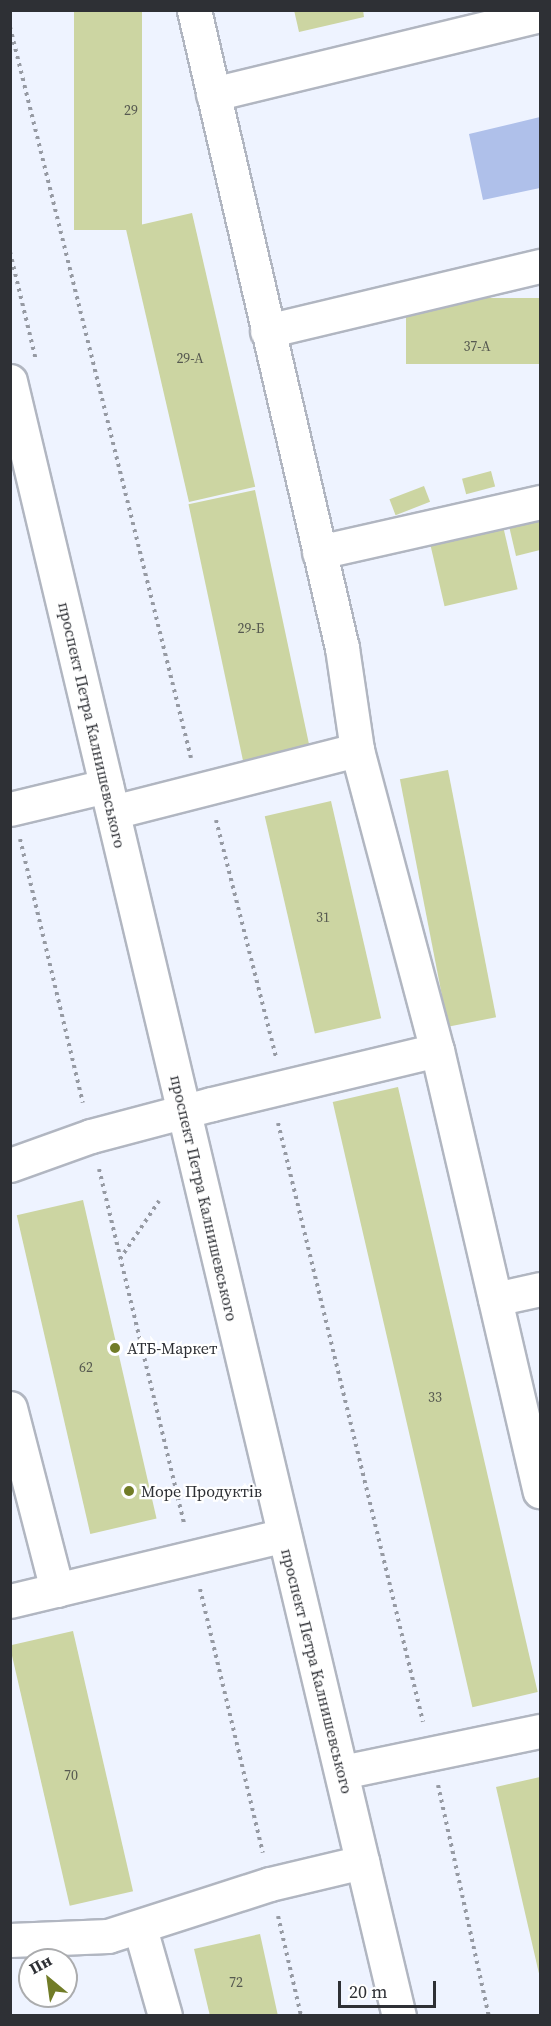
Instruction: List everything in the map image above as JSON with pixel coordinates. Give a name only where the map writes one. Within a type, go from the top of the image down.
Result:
[{"type":"street","points":[[194,10],[342,648],[357,750],[437,1050],[540,1491]]},
{"type":"street","points":[[213,94],[463,22],[540,15]]},
{"type":"street","points":[[267,331],[540,266]]},
{"type":"street","name":"проспект Петра Калнишевського","points":[[10,381],[399,2016]]},
{"type":"street","points":[[319,552],[540,502]]},
{"type":"street","points":[[11,808],[208,789],[357,750]]},
{"type":"street","points":[[10,1165],[91,1137],[184,1113],[279,1099],[437,1050]]},
{"type":"street","points":[[495,1299],[540,1289]]},
{"type":"street","points":[[10,1408],[57,1590]]},
{"type":"street","points":[[10,1601],[285,1535]]},
{"type":"street","points":[[342,1772],[540,1731]]},
{"type":"street","points":[[10,1940],[108,1936],[140,1928],[270,1884],[362,1862]]},
{"type":"street","points":[[140,1928],[165,2016]]},
{"type":"path","points":[[10,27],[192,763],[208,789],[431,1753],[489,2016]]},
{"type":"path","points":[[11,808],[193,1558],[301,2016]]},
{"type":"path","points":[[120,1259],[159,1201]]},
{"type":"shaded area","points":[[540,117],[540,188],[483,200],[469,134]]},
{"type":"building","points":[[74,10],[142,10],[142,230],[74,230]]},
{"type":"building","points":[[294,10],[363,10],[364,17],[299,32]]},
{"type":"building","points":[[192,213],[255,487],[189,502],[126,228]]},
{"type":"building","points":[[406,298],[540,298],[540,364],[406,364]]},
{"type":"building","points":[[491,471],[495,486],[466,494],[462,479]]},
{"type":"building","points":[[424,486],[430,502],[396,515],[389,499]]},
{"type":"building","points":[[255,490],[311,751],[244,765],[188,504]]},
{"type":"building","points":[[540,519],[540,550],[516,556],[509,526]]},
{"type":"building","points":[[503,526],[518,589],[445,606],[430,543]]},
{"type":"building","points":[[448,770],[496,1017],[448,1027],[400,779]]},
{"type":"building","points":[[331,801],[381,1018],[315,1034],[265,816]]},
{"type":"building","points":[[398,1087],[538,1692],[472,1707],[333,1102]]},
{"type":"building","points":[[83,1200],[157,1519],[90,1534],[17,1215]]},
{"type":"building","points":[[73,1631],[133,1891],[70,1906],[10,1646]]},
{"type":"building","points":[[540,1777],[540,1978],[496,1787]]},
{"type":"building","points":[[260,1934],[278,2016],[210,2016],[194,1949]]},
{"type":"place","name":"АТБ-Маркет","points":[[115,1348]]},
{"type":"place","name":"Море Продуктiв","points":[[129,1491]]}]
